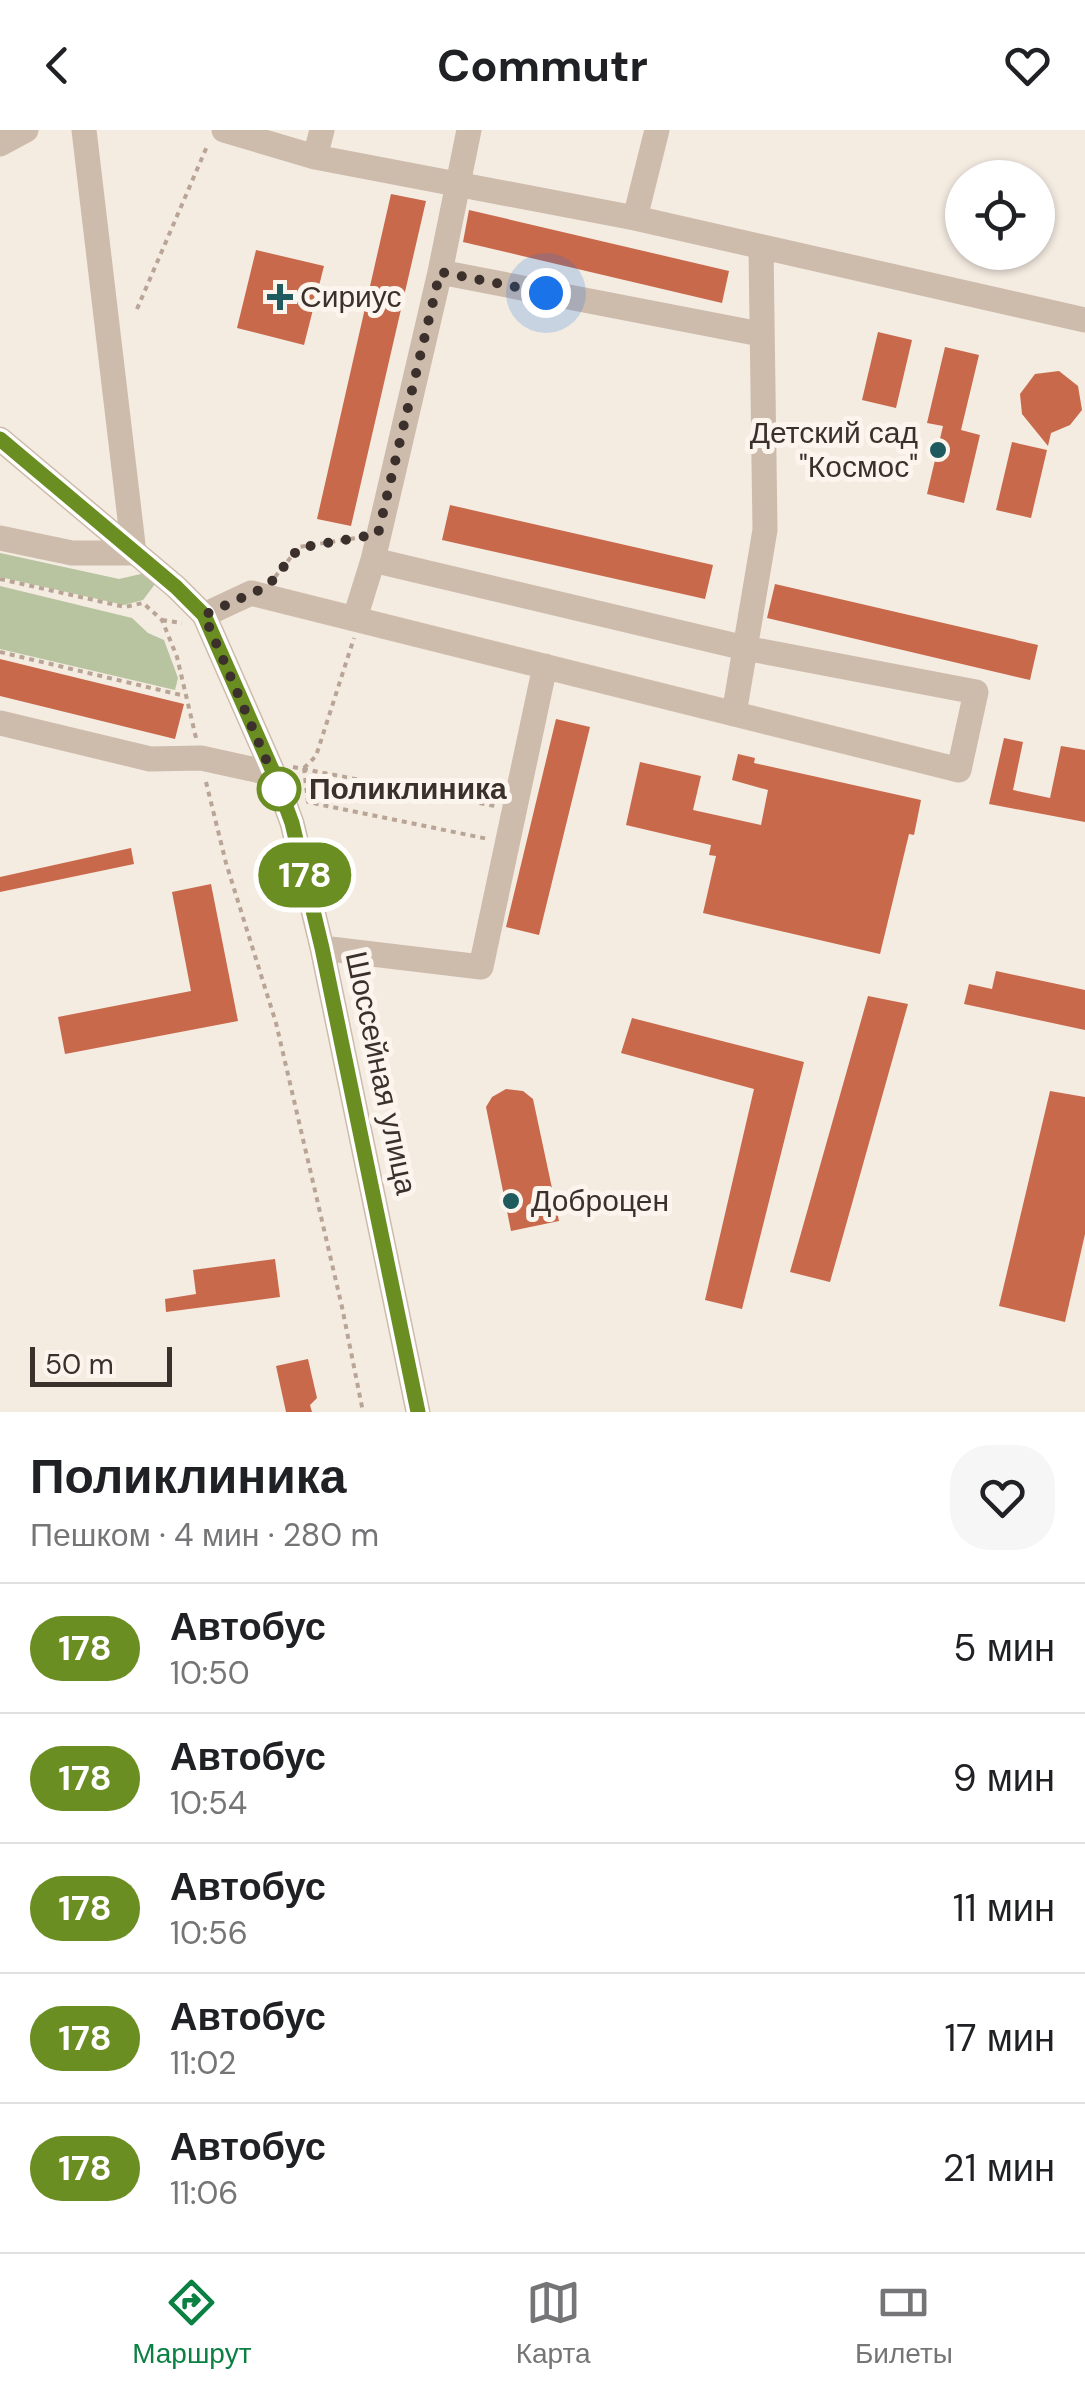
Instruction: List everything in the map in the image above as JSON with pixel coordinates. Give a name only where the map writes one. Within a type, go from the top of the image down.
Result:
[{"type":"street","points":[[0,144],[26,130]]},
{"type":"street","points":[[0,538],[72,553],[134,553],[84,130]]},
{"type":"street","points":[[224,130],[315,157],[635,218],[1085,320]]},
{"type":"street","points":[[315,157],[322,130]]},
{"type":"street","points":[[357,619],[440,272],[469,130]]},
{"type":"street","points":[[635,218],[658,130]]},
{"type":"street","points":[[734,714],[765,530],[761,249]]},
{"type":"street","points":[[440,272],[760,334]]},
{"type":"street","name":"Шоссейная улица","points":[[0,439],[204,615],[274,774],[292,823],[322,948],[418,1412]]},
{"type":"street","points":[[204,615],[251,593],[959,770],[976,692],[746,648],[372,560]]},
{"type":"street","points":[[322,948],[481,967],[545,666]]},
{"type":"street","points":[[0,723],[150,759],[201,758],[274,774]]},
{"type":"path","points":[[137,310],[214,130]]},
{"type":"path","points":[[251,593],[268,586],[299,548],[378,534]]},
{"type":"path","points":[[0,579],[125,607],[143,603],[162,620],[188,697],[226,864],[276,1023],[363,1412]]},
{"type":"path","points":[[304,768],[316,756],[357,619]]},
{"type":"path","points":[[0,652],[188,697]]},
{"type":"path","points":[[304,768],[514,810]]},
{"type":"path","points":[[304,768],[308,802],[507,843]]},
{"type":"green space","points":[[0,553],[119,579],[145,573],[155,584],[143,600],[124,605],[0,577]]},
{"type":"green space","points":[[0,586],[132,618],[148,633],[164,640],[178,678],[175,690],[0,649]]},
{"type":"building","points":[[391,194],[426,201],[351,526],[317,519]]},
{"type":"building","points":[[469,210],[729,271],[722,303],[463,242]]},
{"type":"building","name":"Сириус","points":[[256,250],[324,266],[304,345],[237,328]]},
{"type":"building","points":[[878,332],[912,340],[896,408],[862,400]]},
{"type":"building","points":[[945,347],[979,355],[961,430],[980,435],[964,503],[927,494],[943,426],[927,423]]},
{"type":"building","points":[[1059,371],[1078,386],[1082,410],[1070,425],[1051,433],[1048,446],[1022,414],[1020,394],[1035,374]]},
{"type":"building","points":[[1012,442],[1047,450],[1031,518],[996,510]]},
{"type":"building","points":[[450,505],[713,565],[705,599],[442,540]]},
{"type":"building","points":[[775,584],[1038,645],[1030,680],[767,618]]},
{"type":"building","points":[[0,659],[184,704],[175,739],[0,696]]},
{"type":"building","name":"Поликлиника","points":[[556,719],[590,727],[539,935],[506,927]]},
{"type":"building","points":[[1004,738],[1023,742],[1013,790],[1050,798],[1061,746],[1085,750],[1085,822],[989,804]]},
{"type":"building","points":[[738,754],[755,758],[754,763],[921,800],[880,954],[703,913],[716,856],[709,855],[711,845],[626,825],[640,762],[701,776],[693,810],[761,825],[768,790],[732,780]]},
{"type":"building","points":[[131,848],[134,864],[0,892],[0,877]]},
{"type":"building","points":[[211,884],[238,1021],[65,1054],[58,1017],[191,991],[172,892]]},
{"type":"building","points":[[996,971],[1085,990],[1085,1030],[964,1004],[969,984],[992,989]]},
{"type":"building","points":[[868,996],[908,1004],[830,1282],[790,1272]]},
{"type":"building","points":[[632,1018],[804,1062],[742,1309],[705,1300],[754,1089],[621,1053]]},
{"type":"building","points":[[506,1089],[523,1091],[533,1099],[559,1221],[511,1231],[486,1107],[492,1097]]},
{"type":"building","points":[[1050,1091],[1085,1097],[1085,1234],[1065,1322],[999,1306]]},
{"type":"building","points":[[275,1259],[280,1297],[166,1312],[165,1299],[196,1294],[193,1270]]},
{"type":"building","points":[[308,1359],[317,1398],[310,1405],[312,1412],[286,1412],[276,1366]]},
{"type":"bus line","name":"178","points":[[0,439],[204,615],[274,774],[292,823],[322,948],[418,1412]]},
{"type":"place","name":"Сириус","points":[[280,297]]},
{"type":"place","name":"Детский сад \"Космос\"","points":[[938,450]]},
{"type":"place","name":"Поликлиника","points":[[279,789]]},
{"type":"place","name":"Доброцен","points":[[511,1201]]},
{"type":"route","points":[[279,789],[283,799],[204,615],[268,586],[299,548],[378,534],[440,272],[546,293]]}]
